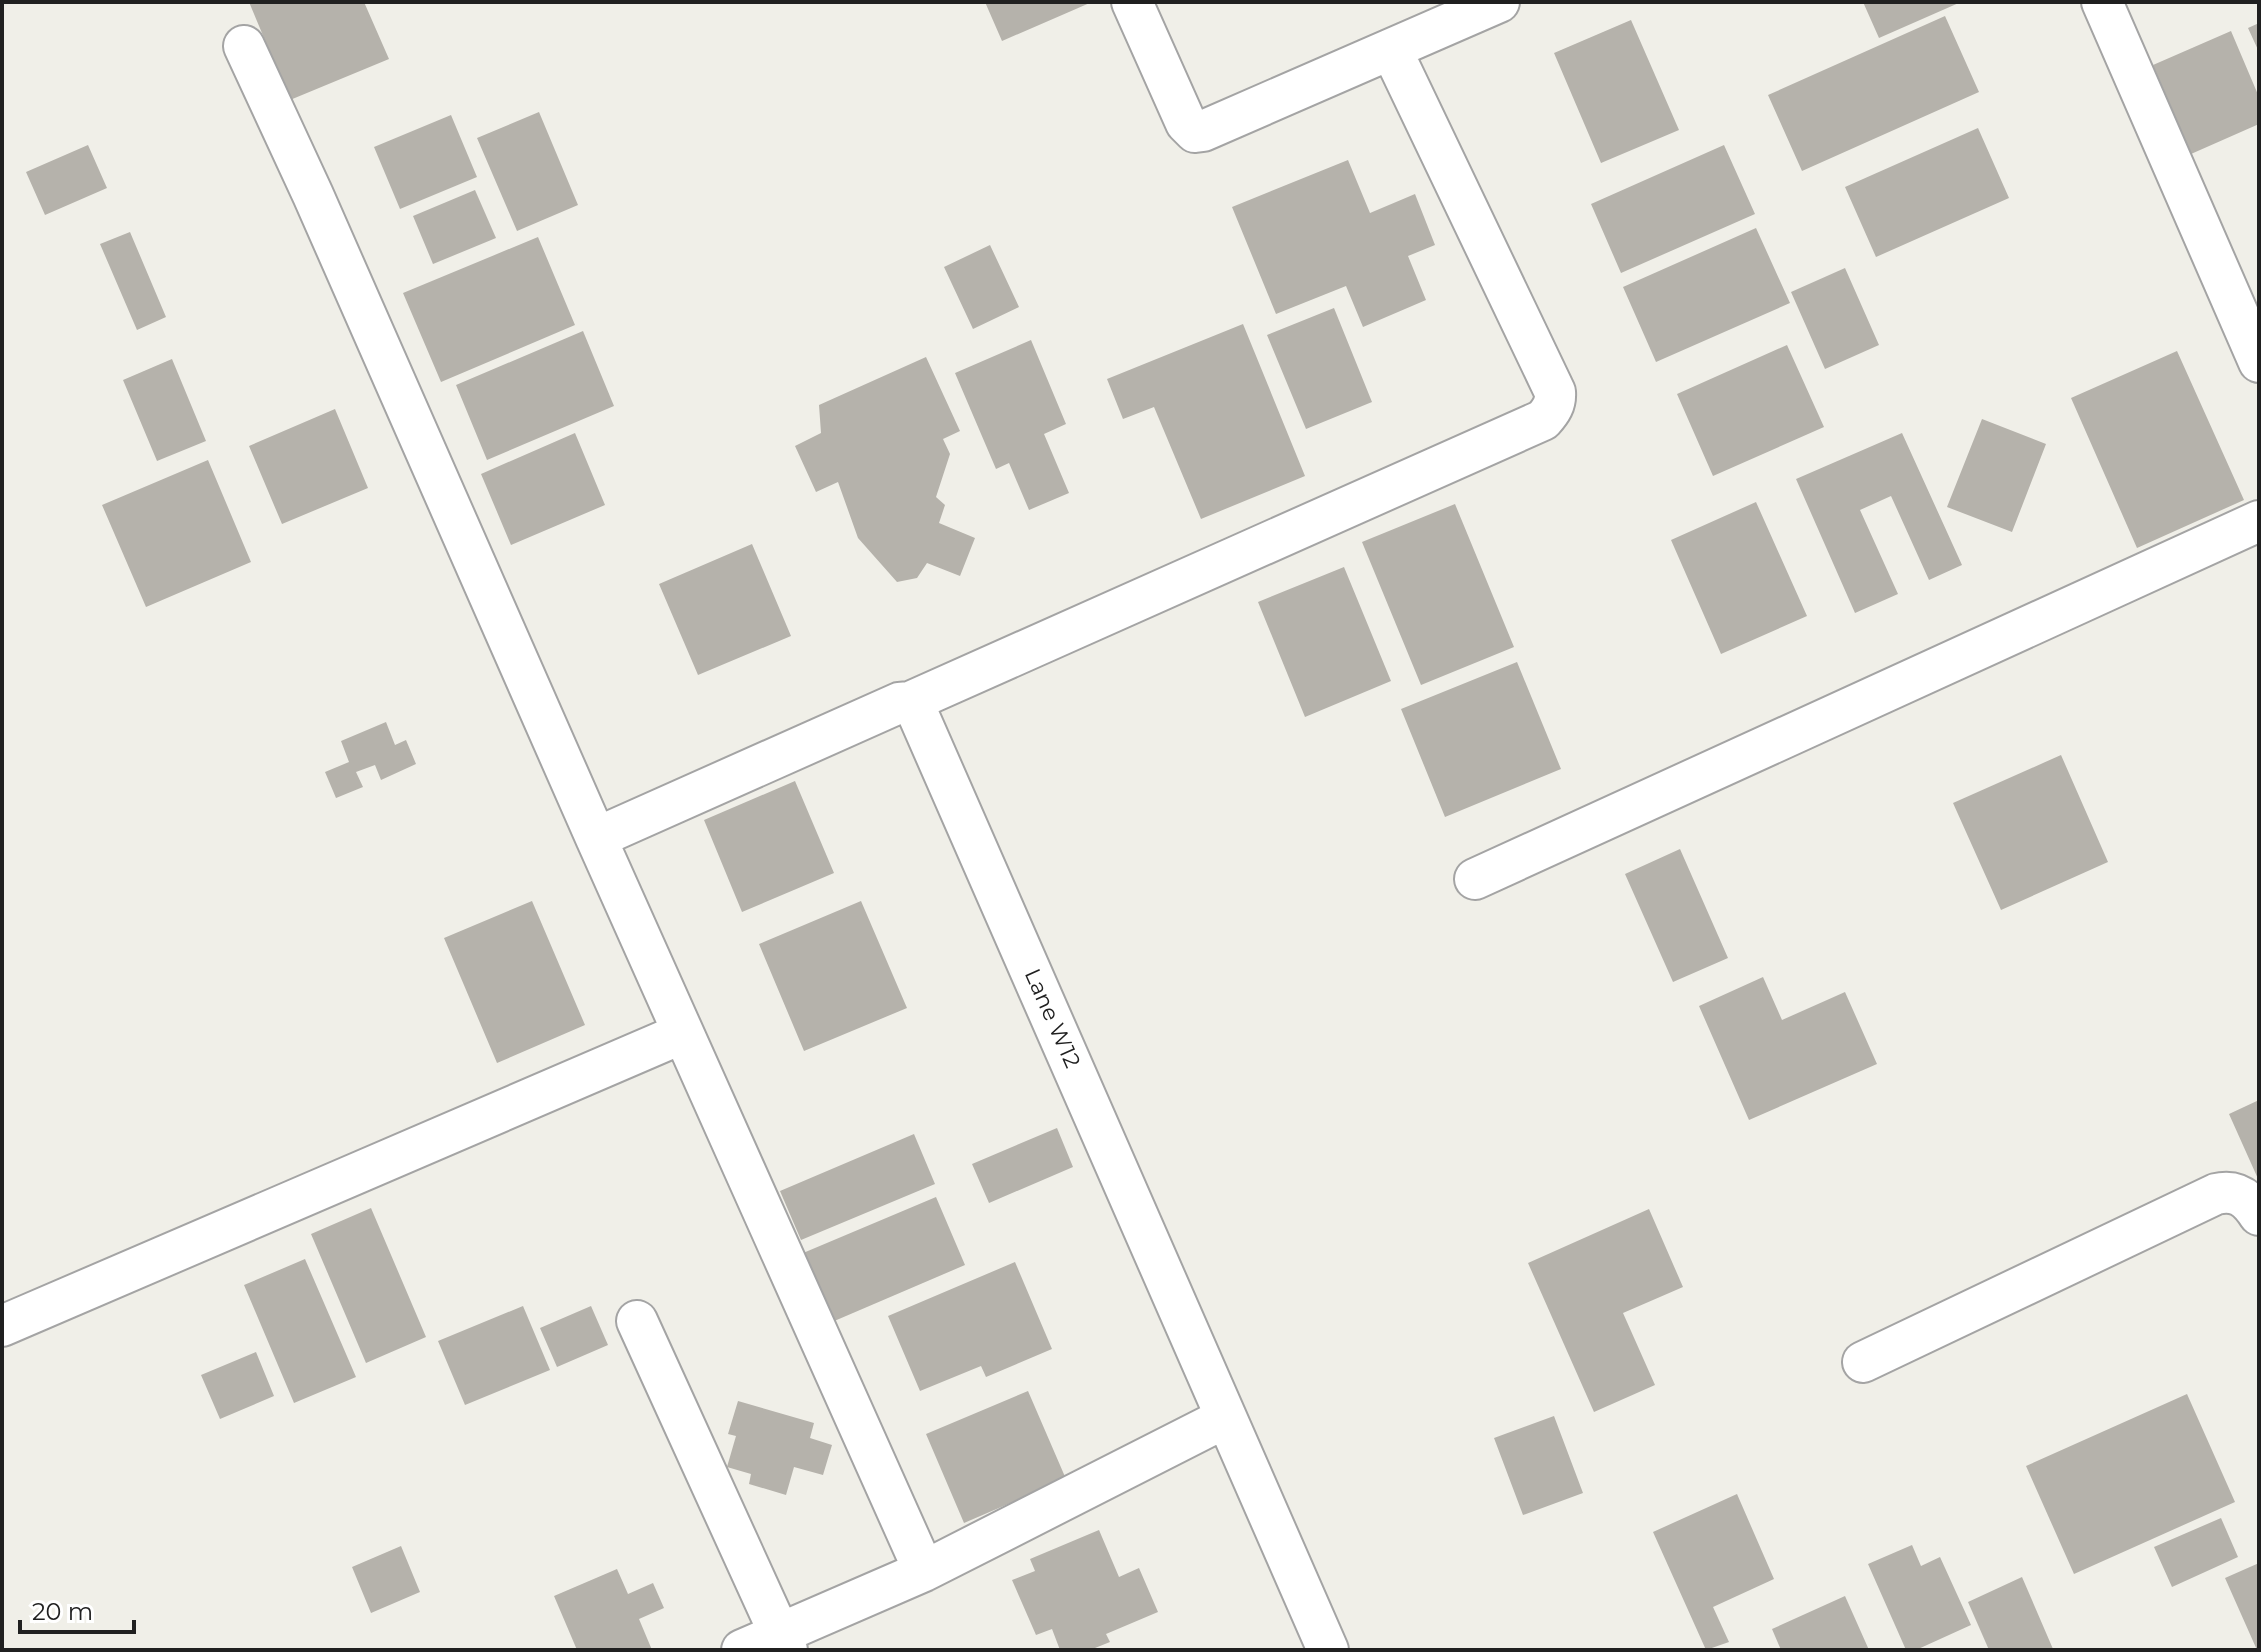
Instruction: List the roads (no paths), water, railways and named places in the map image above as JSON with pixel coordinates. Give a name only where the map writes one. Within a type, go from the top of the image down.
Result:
[{"type":"street","points":[[1132,2],[1186,123],[1195,132],[1499,2]]},
{"type":"street","points":[[2102,2],[2259,362]]},
{"type":"street","points":[[244,46],[924,1571]]},
{"type":"street","points":[[596,838],[1543,420],[1556,400],[1555,392],[1391,49]]},
{"type":"street","points":[[1475,879],[2259,521]]},
{"type":"street","name":"Lane W12","points":[[910,702],[917,711],[1056,1024],[1328,1650]]},
{"type":"street","points":[[2,1326],[683,1033]]},
{"type":"street","points":[[1863,1362],[2216,1194],[2227,1191],[2240,1194],[2259,1215]]},
{"type":"street","points":[[637,1321],[784,1642]]},
{"type":"street","points":[[742,1650],[784,1642],[1225,1418]]}]
